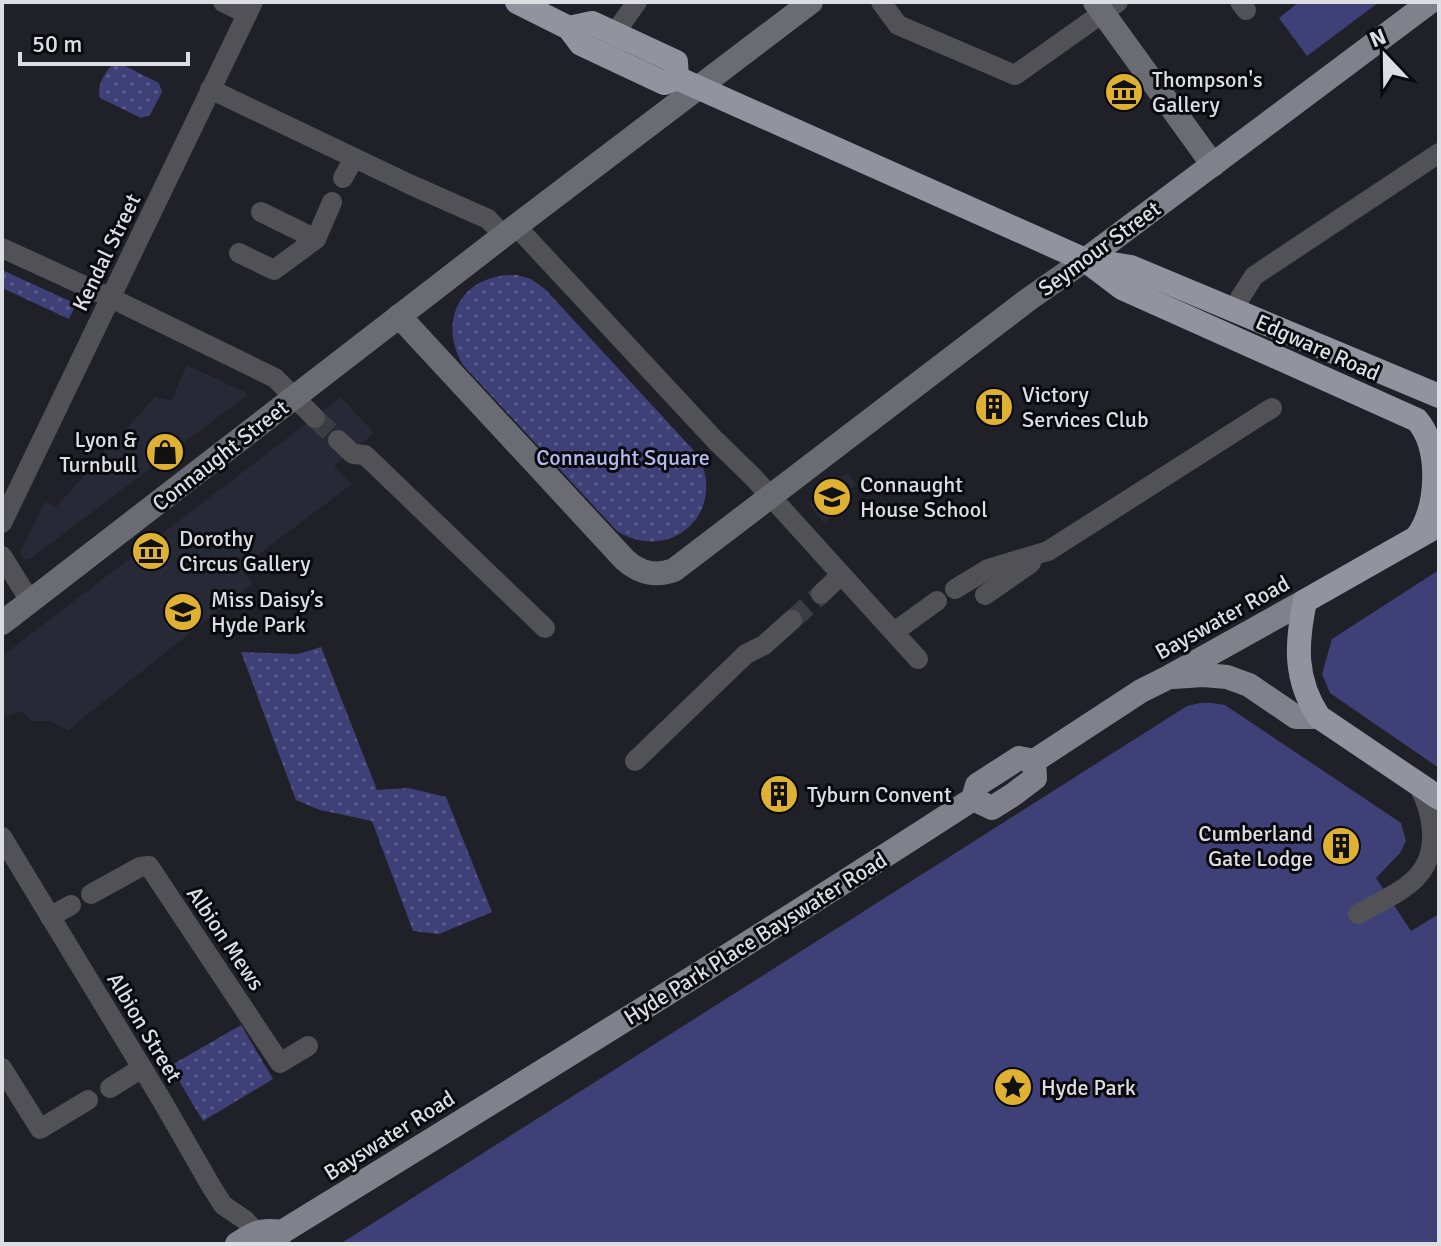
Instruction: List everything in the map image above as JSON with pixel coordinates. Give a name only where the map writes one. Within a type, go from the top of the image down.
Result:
[{"type":"highway","name":"Edgware Road","points":[[517,2],[569,28],[581,44],[664,83],[688,83],[1085,260],[1122,288],[1421,423],[1435,448],[1438,477],[1432,512],[1417,537]]},
{"type":"highway","name":"Edgware Road","points":[[569,28],[592,23],[676,62],[688,83]]},
{"type":"highway","name":"Edgware Road","points":[[1085,260],[1131,267],[1439,396]]},
{"type":"highway","name":"Bayswater Road","points":[[1305,601],[1439,525]]},
{"type":"highway","points":[[1305,601],[1299,633],[1300,667],[1304,686],[1319,717],[1439,798]]},
{"type":"main road","name":"Seymour Street","points":[[1085,260],[1430,2]]},
{"type":"main road","name":"Bayswater Road","points":[[975,792],[992,808],[1035,778],[1034,761],[1141,691],[1305,601]]},
{"type":"main road","points":[[1167,678],[1227,677],[1249,685],[1296,717],[1319,717]]},
{"type":"main road","name":"Hyde Park Place Bayswater Road","points":[[524,1083],[859,873],[975,792]]},
{"type":"main road","name":"Bayswater Road","points":[[262,1238],[524,1083]]},
{"type":"street","points":[[223,2],[250,8]]},
{"type":"street","points":[[614,34],[637,2]]},
{"type":"street","points":[[771,498],[674,570],[658,574],[641,571],[625,560],[399,316],[510,231],[688,83],[811,2]]},
{"type":"street","points":[[881,2],[898,25],[1015,75],[1105,6],[1213,165]]},
{"type":"street","name":"Kendal Street","points":[[2,523],[250,8]]},
{"type":"street","points":[[210,89],[510,231],[771,498],[918,659]]},
{"type":"street","points":[[1235,311],[1254,276],[1439,153]]},
{"type":"street","points":[[343,178],[354,158]]},
{"type":"street","points":[[239,253],[274,270],[316,239],[332,202]]},
{"type":"street","points":[[261,212],[316,239]]},
{"type":"street","points":[[2,248],[274,378],[315,418]]},
{"type":"street","name":"Seymour Street","points":[[771,498],[1029,299],[1085,260]]},
{"type":"street","name":"Connaught Street","points":[[2,623],[399,316]]},
{"type":"street","points":[[985,595],[1048,551],[1272,408]]},
{"type":"street","points":[[338,440],[353,454],[365,455],[545,628]]},
{"type":"street","points":[[955,589],[988,569],[1048,551]]},
{"type":"street","points":[[2,556],[30,601]]},
{"type":"street","points":[[821,594],[841,575]]},
{"type":"street","points":[[894,632],[937,601]]},
{"type":"street","points":[[635,761],[746,654],[764,645],[792,620]]},
{"type":"street","points":[[1358,914],[1414,880],[1423,870],[1432,837],[1428,805],[1418,785]]},
{"type":"street","name":"Albion Street","points":[[2,837],[223,1205],[245,1220],[262,1238]]},
{"type":"street","name":"Albion Mews","points":[[91,894],[140,867],[149,866],[280,1063],[308,1046]]},
{"type":"street","points":[[50,917],[71,905]]},
{"type":"street","points":[[2,1068],[40,1129],[88,1100]]},
{"type":"street","points":[[110,1088],[142,1068]]},
{"type":"shaded area","points":[[187,365],[247,393],[246,396],[30,559],[24,560],[21,551],[45,502],[56,507],[155,397],[171,401]]},
{"type":"shaded area","points":[[341,397],[374,433],[334,466],[352,484],[240,568],[253,583],[68,730],[48,721],[31,721],[22,711],[2,718],[2,656]]},
{"type":"shaded area","name":"Connaught House School","points":[[847,473],[856,484],[845,493],[851,501],[824,523],[808,504]]},
{"type":"green space","points":[[1299,2],[1379,2],[1307,56],[1279,18]]},
{"type":"green space","points":[[114,64],[123,65],[159,83],[162,92],[150,115],[141,118],[100,98],[102,80]]},
{"type":"green space","points":[[2,270],[76,304],[69,319],[2,288]]},
{"type":"green space","name":"Connaught Square","points":[[517,275],[531,279],[545,289],[697,454],[705,475],[706,494],[700,512],[690,526],[675,536],[657,541],[638,540],[617,531],[463,365],[452,331],[460,302],[469,290],[482,282],[498,276]]},
{"type":"green space","points":[[1439,570],[1439,768],[1330,693],[1322,674],[1332,639]]},
{"type":"green space","points":[[321,647],[377,790],[408,788],[446,797],[492,912],[439,934],[413,931],[372,821],[320,810],[296,800],[241,652],[298,654]]},
{"type":"green space","name":"Hyde Park","points":[[1200,703],[1225,705],[1401,823],[1406,841],[1400,853],[1376,878],[1411,931],[1439,914],[1439,1244],[340,1244],[1187,706]]},
{"type":"green space","points":[[241,1025],[273,1079],[203,1121],[170,1066]]},
{"type":"tunnel","points":[[315,418],[338,440]]},
{"type":"tunnel","points":[[792,620],[821,594]]},
{"type":"place","name":"Thompson's Gallery","points":[[1124,92]]},
{"type":"place","name":"Victory Services Club","points":[[994,407]]},
{"type":"place","name":"Lyon & Turnbull","points":[[165,452]]},
{"type":"place","name":"Connaught House School","points":[[832,497]]},
{"type":"place","name":"Dorothy Circus Gallery","points":[[151,551]]},
{"type":"place","name":"Miss Daisy’s Hyde Park","points":[[183,612]]},
{"type":"place","name":"Tyburn Convent","points":[[779,794]]},
{"type":"place","name":"Cumberland Gate Lodge","points":[[1341,846]]},
{"type":"place","name":"Hyde Park","points":[[1013,1087]]}]
